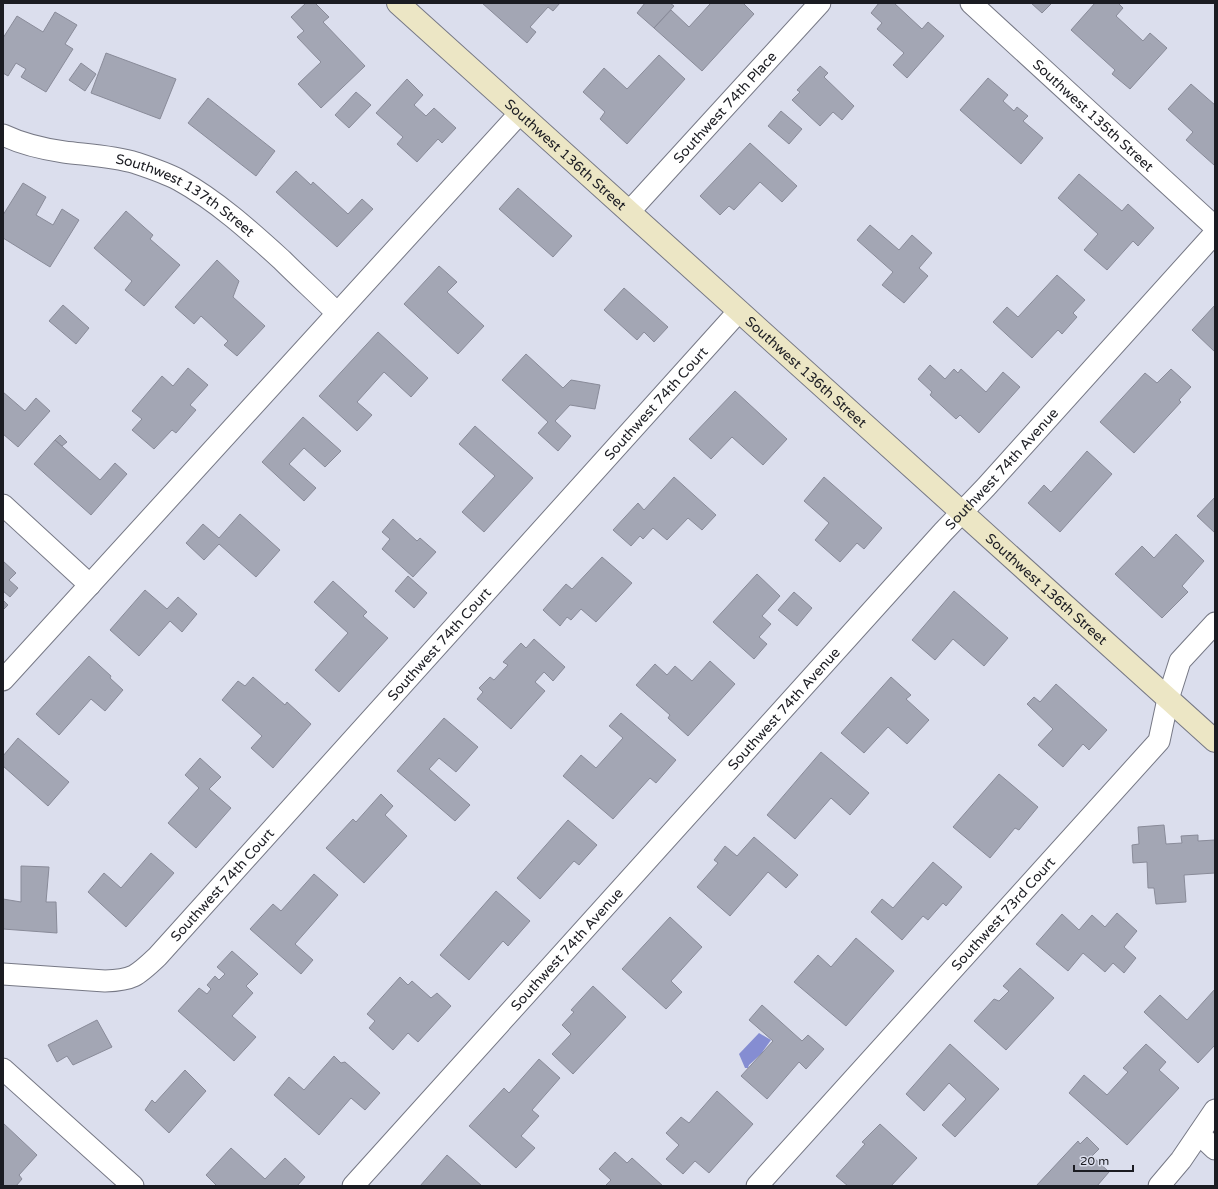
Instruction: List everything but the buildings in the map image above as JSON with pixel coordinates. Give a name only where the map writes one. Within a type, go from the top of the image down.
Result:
[{"type":"street","name":"Southwest 136th Street","points":[[398,3],[1215,742]]},
{"type":"street","name":"Southwest 74th Place","points":[[629,212],[820,3]]},
{"type":"street","name":"Southwest 135th Street","points":[[971,3],[1215,226]]},
{"type":"street","points":[[3,680],[520,113]]},
{"type":"street","name":"Southwest 137th Street","points":[[3,135],[34,146],[120,159],[136,163],[177,180],[199,192],[245,227],[276,254],[337,313]]},
{"type":"street","name":"Southwest 74th Avenue","points":[[353,1186],[1215,233]]},
{"type":"street","name":"Southwest 74th Court","points":[[3,974],[105,981],[130,979],[136,976],[157,957],[739,311]]},
{"type":"street","points":[[3,505],[90,585]]},
{"type":"street","name":"Southwest 73rd Court","points":[[757,1186],[1160,741],[1168,699],[1180,661],[1215,623]]},
{"type":"street","points":[[3,1069],[133,1186]]},
{"type":"street","points":[[1159,1186],[1181,1160],[1215,1110]]},
{"type":"street","points":[[1199,1134],[1215,1149]]},
{"type":"water","points":[[759,1033],[771,1040],[748,1068],[745,1068],[739,1054]]}]
